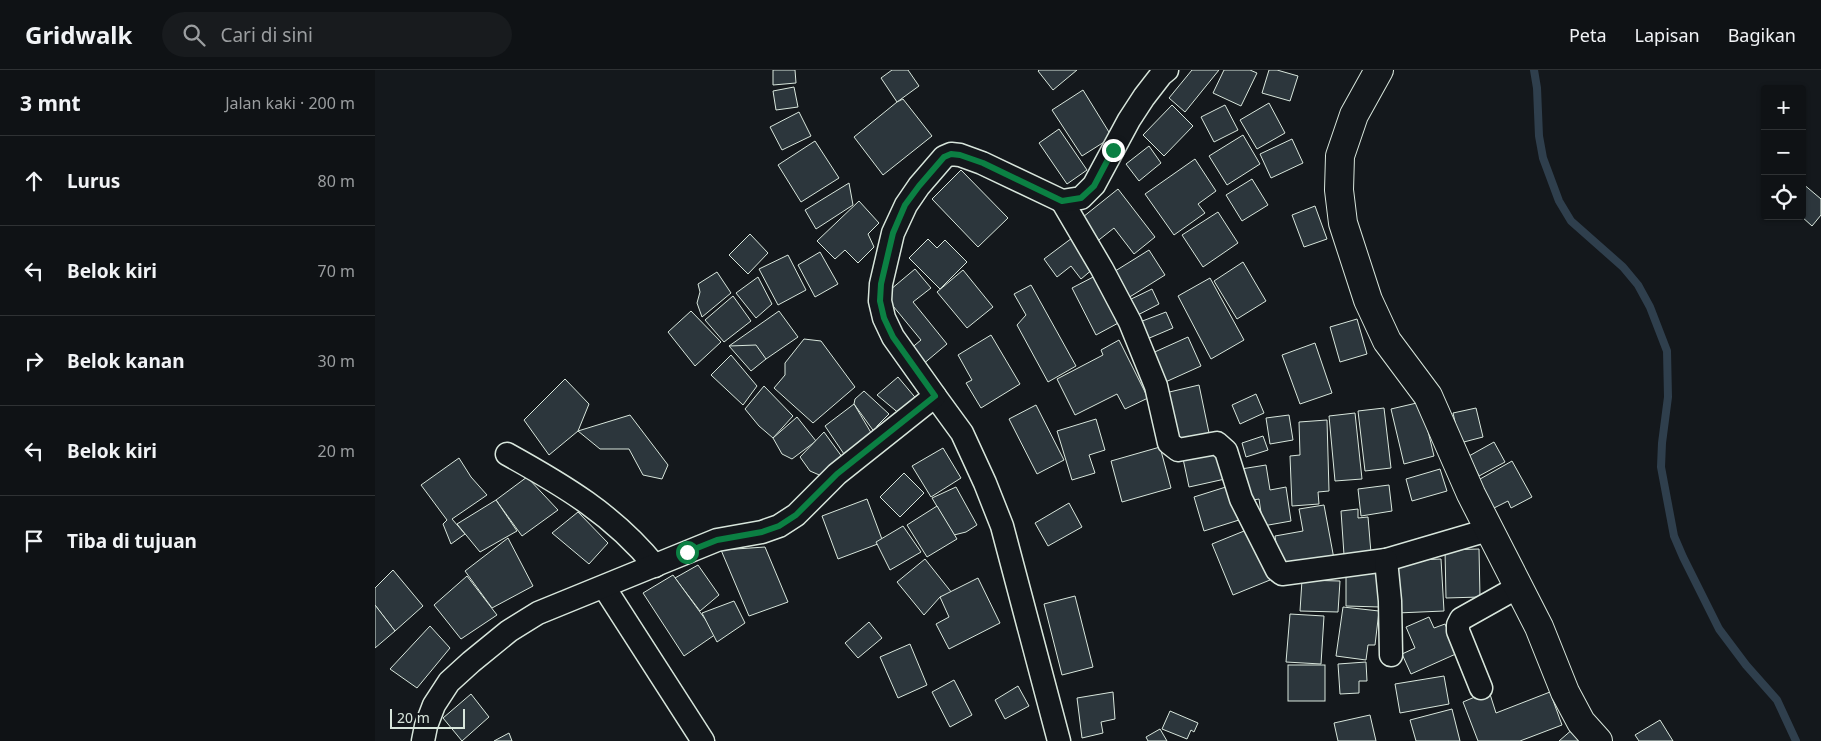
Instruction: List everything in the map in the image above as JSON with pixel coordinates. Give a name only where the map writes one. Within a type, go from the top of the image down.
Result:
[{"type":"street","points":[[1062,201],[1081,198],[1094,186],[1129,120],[1161,74],[1167,70]]},
{"type":"street","points":[[1379,70],[1354,115],[1340,156],[1339,190],[1343,223],[1368,300],[1387,341],[1427,396],[1488,530],[1539,627],[1565,692],[1581,722],[1598,741]]},
{"type":"street","points":[[1059,741],[1002,526],[985,483],[962,433],[893,337],[884,318],[880,301],[881,284],[893,233],[905,205],[944,157],[951,154],[960,155],[983,163],[1062,201],[1103,269],[1130,322],[1156,386],[1169,443],[1178,450],[1217,443],[1222,446],[1226,451],[1241,499],[1277,570],[1282,574],[1386,560],[1488,530]]},
{"type":"street","points":[[423,741],[426,726],[434,705],[449,682],[509,631],[538,613],[717,540],[762,532],[779,526],[796,515],[837,474],[935,396]]},
{"type":"street","points":[[507,454],[548,477],[591,505],[619,527],[655,566]]},
{"type":"street","points":[[1386,560],[1390,601],[1391,655]]},
{"type":"street","points":[[604,586],[703,741]]},
{"type":"street","points":[[1481,688],[1458,631],[1458,625],[1461,620],[1519,587]]},
{"type":"building","points":[[773,70],[795,70],[796,83],[773,85]]},
{"type":"building","points":[[892,70],[908,70],[919,86],[897,102],[881,78]]},
{"type":"building","points":[[1039,70],[1077,70],[1053,90]]},
{"type":"building","points":[[1192,70],[1219,70],[1185,112],[1169,98]]},
{"type":"building","points":[[1224,70],[1250,70],[1257,73],[1241,106],[1213,93]]},
{"type":"building","points":[[1269,70],[1277,70],[1298,76],[1290,101],[1262,93]]},
{"type":"building","points":[[794,87],[798,107],[776,110],[773,91]]},
{"type":"building","points":[[1083,90],[1112,137],[1082,156],[1052,110]]},
{"type":"building","points":[[903,99],[932,136],[883,175],[854,137]]},
{"type":"building","points":[[1269,103],[1285,133],[1257,149],[1240,120]]},
{"type":"building","points":[[1172,105],[1193,126],[1164,156],[1143,135]]},
{"type":"building","points":[[1225,105],[1238,130],[1214,142],[1201,117]]},
{"type":"building","points":[[799,112],[811,136],[782,150],[770,127]]},
{"type":"building","points":[[1059,129],[1087,170],[1067,184],[1039,143]]},
{"type":"building","points":[[1243,135],[1260,164],[1227,185],[1209,156]]},
{"type":"building","points":[[1292,139],[1303,163],[1271,178],[1260,154]]},
{"type":"building","points":[[815,141],[839,178],[801,202],[778,165]]},
{"type":"building","points":[[1149,146],[1161,163],[1139,181],[1126,164]]},
{"type":"building","points":[[1195,159],[1216,191],[1198,204],[1205,213],[1174,235],[1145,194]]},
{"type":"building","points":[[961,170],[1008,218],[978,247],[932,199]]},
{"type":"building","points":[[1252,179],[1268,205],[1242,221],[1226,195]]},
{"type":"building","points":[[849,183],[853,205],[816,229],[805,210]]},
{"type":"building","points":[[1806,186],[1821,199],[1821,215],[1812,226],[1805,220]]},
{"type":"building","points":[[1118,189],[1155,237],[1134,254],[1114,228],[1095,243],[1078,221]]},
{"type":"building","points":[[859,201],[879,223],[868,234],[874,247],[858,263],[845,250],[835,259],[817,241]]},
{"type":"building","points":[[1315,206],[1327,239],[1304,247],[1292,215]]},
{"type":"building","points":[[1218,212],[1238,243],[1203,267],[1182,235]]},
{"type":"building","points":[[750,234],[768,253],[748,274],[729,255]]},
{"type":"building","points":[[1072,238],[1094,268],[1081,279],[1071,266],[1057,277],[1044,259]]},
{"type":"building","points":[[928,239],[937,248],[945,240],[967,262],[940,289],[909,258]]},
{"type":"building","points":[[1149,250],[1165,275],[1128,298],[1112,273]]},
{"type":"building","points":[[820,252],[838,284],[815,297],[798,265]]},
{"type":"building","points":[[788,255],[806,290],[778,305],[759,269]]},
{"type":"building","points":[[1243,262],[1266,301],[1237,319],[1214,281]]},
{"type":"building","points":[[915,269],[931,288],[913,302],[947,344],[922,365],[909,350],[921,340],[884,295]]},
{"type":"building","points":[[963,270],[993,307],[967,328],[937,292]]},
{"type":"building","points":[[717,272],[731,293],[702,317],[697,303],[700,292],[698,284]]},
{"type":"building","points":[[1097,275],[1122,321],[1096,335],[1072,288]]},
{"type":"building","points":[[758,277],[772,304],[756,318],[736,293]]},
{"type":"building","points":[[1210,278],[1244,340],[1211,359],[1178,296]]},
{"type":"building","points":[[1031,285],[1076,366],[1048,382],[1017,325],[1026,315],[1014,294]]},
{"type":"building","points":[[1152,289],[1159,304],[1132,318],[1125,302]]},
{"type":"building","points":[[733,296],[751,321],[724,342],[705,320]]},
{"type":"building","points":[[691,311],[721,342],[695,366],[668,332]]},
{"type":"building","points":[[779,311],[798,337],[766,359],[729,346]]},
{"type":"building","points":[[1166,312],[1173,328],[1140,342],[1132,325]]},
{"type":"building","points":[[1357,319],[1367,354],[1340,362],[1330,327]]},
{"type":"building","points":[[991,335],[1020,384],[981,408],[966,383],[972,380],[958,355]]},
{"type":"building","points":[[1188,337],[1201,366],[1161,384],[1148,355]]},
{"type":"building","points":[[804,339],[821,341],[855,387],[813,423],[774,388],[785,375],[785,363]]},
{"type":"building","points":[[1119,340],[1148,398],[1125,409],[1117,394],[1075,415],[1057,379],[1103,355],[1101,350]]},
{"type":"building","points":[[1315,343],[1332,393],[1300,404],[1282,355]]},
{"type":"building","points":[[756,345],[766,359],[751,371],[729,346]]},
{"type":"building","points":[[731,355],[757,386],[743,405],[711,375]]},
{"type":"building","points":[[898,377],[919,402],[901,415],[877,395]]},
{"type":"building","points":[[565,379],[589,404],[578,431],[549,455],[524,420]]},
{"type":"building","points":[[1199,385],[1209,433],[1171,442],[1161,394]]},
{"type":"building","points":[[764,386],[793,416],[773,438],[759,426],[745,409]]},
{"type":"building","points":[[864,391],[889,414],[877,426],[875,433],[854,404],[855,399]]},
{"type":"building","points":[[1256,394],[1264,413],[1240,424],[1232,405]]},
{"type":"building","points":[[1421,402],[1434,456],[1404,464],[1391,409]]},
{"type":"building","points":[[854,404],[873,436],[846,457],[825,426]]},
{"type":"building","points":[[1036,405],[1064,460],[1037,474],[1009,419]]},
{"type":"building","points":[[1384,408],[1391,468],[1365,471],[1358,411]]},
{"type":"building","points":[[1476,408],[1483,437],[1460,443],[1453,413]]},
{"type":"building","points":[[1355,413],[1362,479],[1335,481],[1329,416]]},
{"type":"building","points":[[630,415],[668,465],[662,479],[643,475],[629,449],[600,449],[578,431]]},
{"type":"building","points":[[1289,415],[1293,440],[1270,444],[1266,418]]},
{"type":"building","points":[[797,417],[816,441],[792,459],[782,454],[773,438]]},
{"type":"building","points":[[1096,419],[1105,450],[1089,455],[1095,473],[1072,480],[1057,431]]},
{"type":"building","points":[[1327,420],[1329,491],[1318,492],[1319,504],[1292,506],[1290,456],[1300,455],[1299,422]]},
{"type":"building","points":[[824,432],[845,461],[824,477],[810,471],[800,457]]},
{"type":"building","points":[[1263,436],[1268,450],[1246,457],[1242,443]]},
{"type":"building","points":[[1494,442],[1505,462],[1479,476],[1469,456]]},
{"type":"building","points":[[1218,446],[1225,479],[1189,487],[1182,454]]},
{"type":"building","points":[[1160,447],[1171,488],[1122,502],[1111,461]]},
{"type":"building","points":[[943,448],[961,478],[931,497],[912,466]]},
{"type":"building","points":[[459,458],[471,477],[487,495],[452,519],[465,534],[451,544],[443,524],[447,520],[421,485]]},
{"type":"building","points":[[1512,461],[1532,497],[1511,508],[1508,501],[1488,511],[1473,483]]},
{"type":"building","points":[[1266,465],[1270,490],[1286,487],[1291,521],[1263,526],[1259,499],[1247,501],[1241,469]]},
{"type":"building","points":[[1440,469],[1447,491],[1412,501],[1406,479]]},
{"type":"building","points":[[904,473],[924,493],[900,517],[880,497]]},
{"type":"building","points":[[527,477],[558,510],[522,536],[496,500]]},
{"type":"building","points":[[1389,485],[1392,511],[1361,516],[1358,489]]},
{"type":"building","points":[[1229,486],[1239,520],[1204,531],[1194,497]]},
{"type":"building","points":[[956,487],[977,525],[966,532],[954,535],[932,498]]},
{"type":"building","points":[[867,499],[883,542],[838,559],[822,516]]},
{"type":"building","points":[[496,500],[517,531],[480,552],[457,524]]},
{"type":"building","points":[[1069,503],[1082,527],[1048,546],[1035,523]]},
{"type":"building","points":[[1324,505],[1334,559],[1280,569],[1275,536],[1303,531],[1299,509]]},
{"type":"building","points":[[937,506],[957,539],[927,557],[907,525]]},
{"type":"building","points":[[1358,509],[1358,518],[1368,517],[1371,553],[1344,555],[1341,511]]},
{"type":"building","points":[[578,512],[608,543],[589,564],[552,533]]},
{"type":"building","points":[[903,526],[921,552],[890,570],[876,542]]},
{"type":"building","points":[[1249,529],[1270,580],[1233,595],[1212,544]]},
{"type":"building","points":[[508,538],[533,586],[492,608],[465,571]]},
{"type":"building","points":[[765,547],[788,602],[749,616],[721,550]]},
{"type":"building","points":[[1479,549],[1480,597],[1446,598],[1445,550]]},
{"type":"building","points":[[925,559],[952,593],[940,597],[924,615],[897,582]]},
{"type":"building","points":[[1441,559],[1444,611],[1397,613],[1394,561]]},
{"type":"building","points":[[698,565],[719,595],[700,611],[675,578]]},
{"type":"building","points":[[1381,568],[1380,607],[1346,606],[1346,570]]},
{"type":"building","points":[[393,570],[423,606],[395,631],[375,605],[375,588]]},
{"type":"building","points":[[673,575],[716,634],[684,656],[643,593]]},
{"type":"building","points":[[467,576],[497,615],[461,639],[434,605]]},
{"type":"building","points":[[978,578],[1000,623],[949,649],[936,624],[949,617],[940,597]]},
{"type":"building","points":[[1302,580],[1340,581],[1338,612],[1300,611]]},
{"type":"building","points":[[1075,596],[1093,667],[1062,675],[1044,604]]},
{"type":"building","points":[[734,601],[745,623],[717,642],[702,613]]},
{"type":"building","points":[[375,605],[395,631],[375,648]]},
{"type":"building","points":[[1343,607],[1379,611],[1375,645],[1368,645],[1366,660],[1336,656]]},
{"type":"building","points":[[1290,614],[1324,616],[1321,664],[1286,662]]},
{"type":"building","points":[[1429,617],[1434,628],[1445,624],[1458,653],[1411,674],[1402,654],[1415,648],[1406,627]]},
{"type":"building","points":[[869,622],[882,638],[858,658],[845,643]]},
{"type":"building","points":[[430,626],[450,648],[417,688],[390,669]]},
{"type":"building","points":[[910,644],[927,685],[898,698],[880,657]]},
{"type":"building","points":[[1366,662],[1367,681],[1359,681],[1359,693],[1340,694],[1338,664]]},
{"type":"building","points":[[1288,665],[1325,665],[1325,701],[1288,701]]},
{"type":"building","points":[[1444,676],[1449,704],[1400,713],[1395,684]]},
{"type":"building","points":[[954,680],[972,715],[950,727],[932,692]]},
{"type":"building","points":[[1018,686],[1029,706],[1005,719],[995,700]]},
{"type":"building","points":[[1489,691],[1496,713],[1550,692],[1562,725],[1520,741],[1478,741],[1463,702]]},
{"type":"building","points":[[1113,692],[1115,719],[1101,722],[1103,733],[1082,738],[1077,698]]},
{"type":"building","points":[[471,694],[489,717],[462,741],[443,718]]},
{"type":"building","points":[[1452,709],[1460,741],[1416,741],[1410,720]]},
{"type":"building","points":[[1170,711],[1198,723],[1194,732],[1191,730],[1187,739],[1162,729]]},
{"type":"building","points":[[1370,715],[1376,741],[1338,741],[1334,723]]},
{"type":"building","points":[[1660,720],[1673,741],[1639,741],[1635,735]]},
{"type":"building","points":[[1574,728],[1584,741],[1559,741]]},
{"type":"building","points":[[1160,729],[1167,741],[1148,741],[1146,737]]},
{"type":"building","points":[[509,733],[512,741],[494,741]]},
{"type":"waterway","points":[[1534,70],[1537,88],[1539,136],[1543,158],[1559,201],[1571,221],[1623,267],[1638,285],[1650,307],[1667,351],[1668,397],[1661,467],[1674,536],[1719,629],[1746,665],[1777,700],[1796,741]]},
{"type":"route","points":[[687,552],[717,540],[762,532],[779,526],[796,515],[837,474],[935,396],[893,337],[884,318],[880,301],[883,271],[893,233],[905,205],[944,157],[951,154],[960,155],[983,163],[1062,201],[1081,198],[1094,186],[1113,150]]}]
